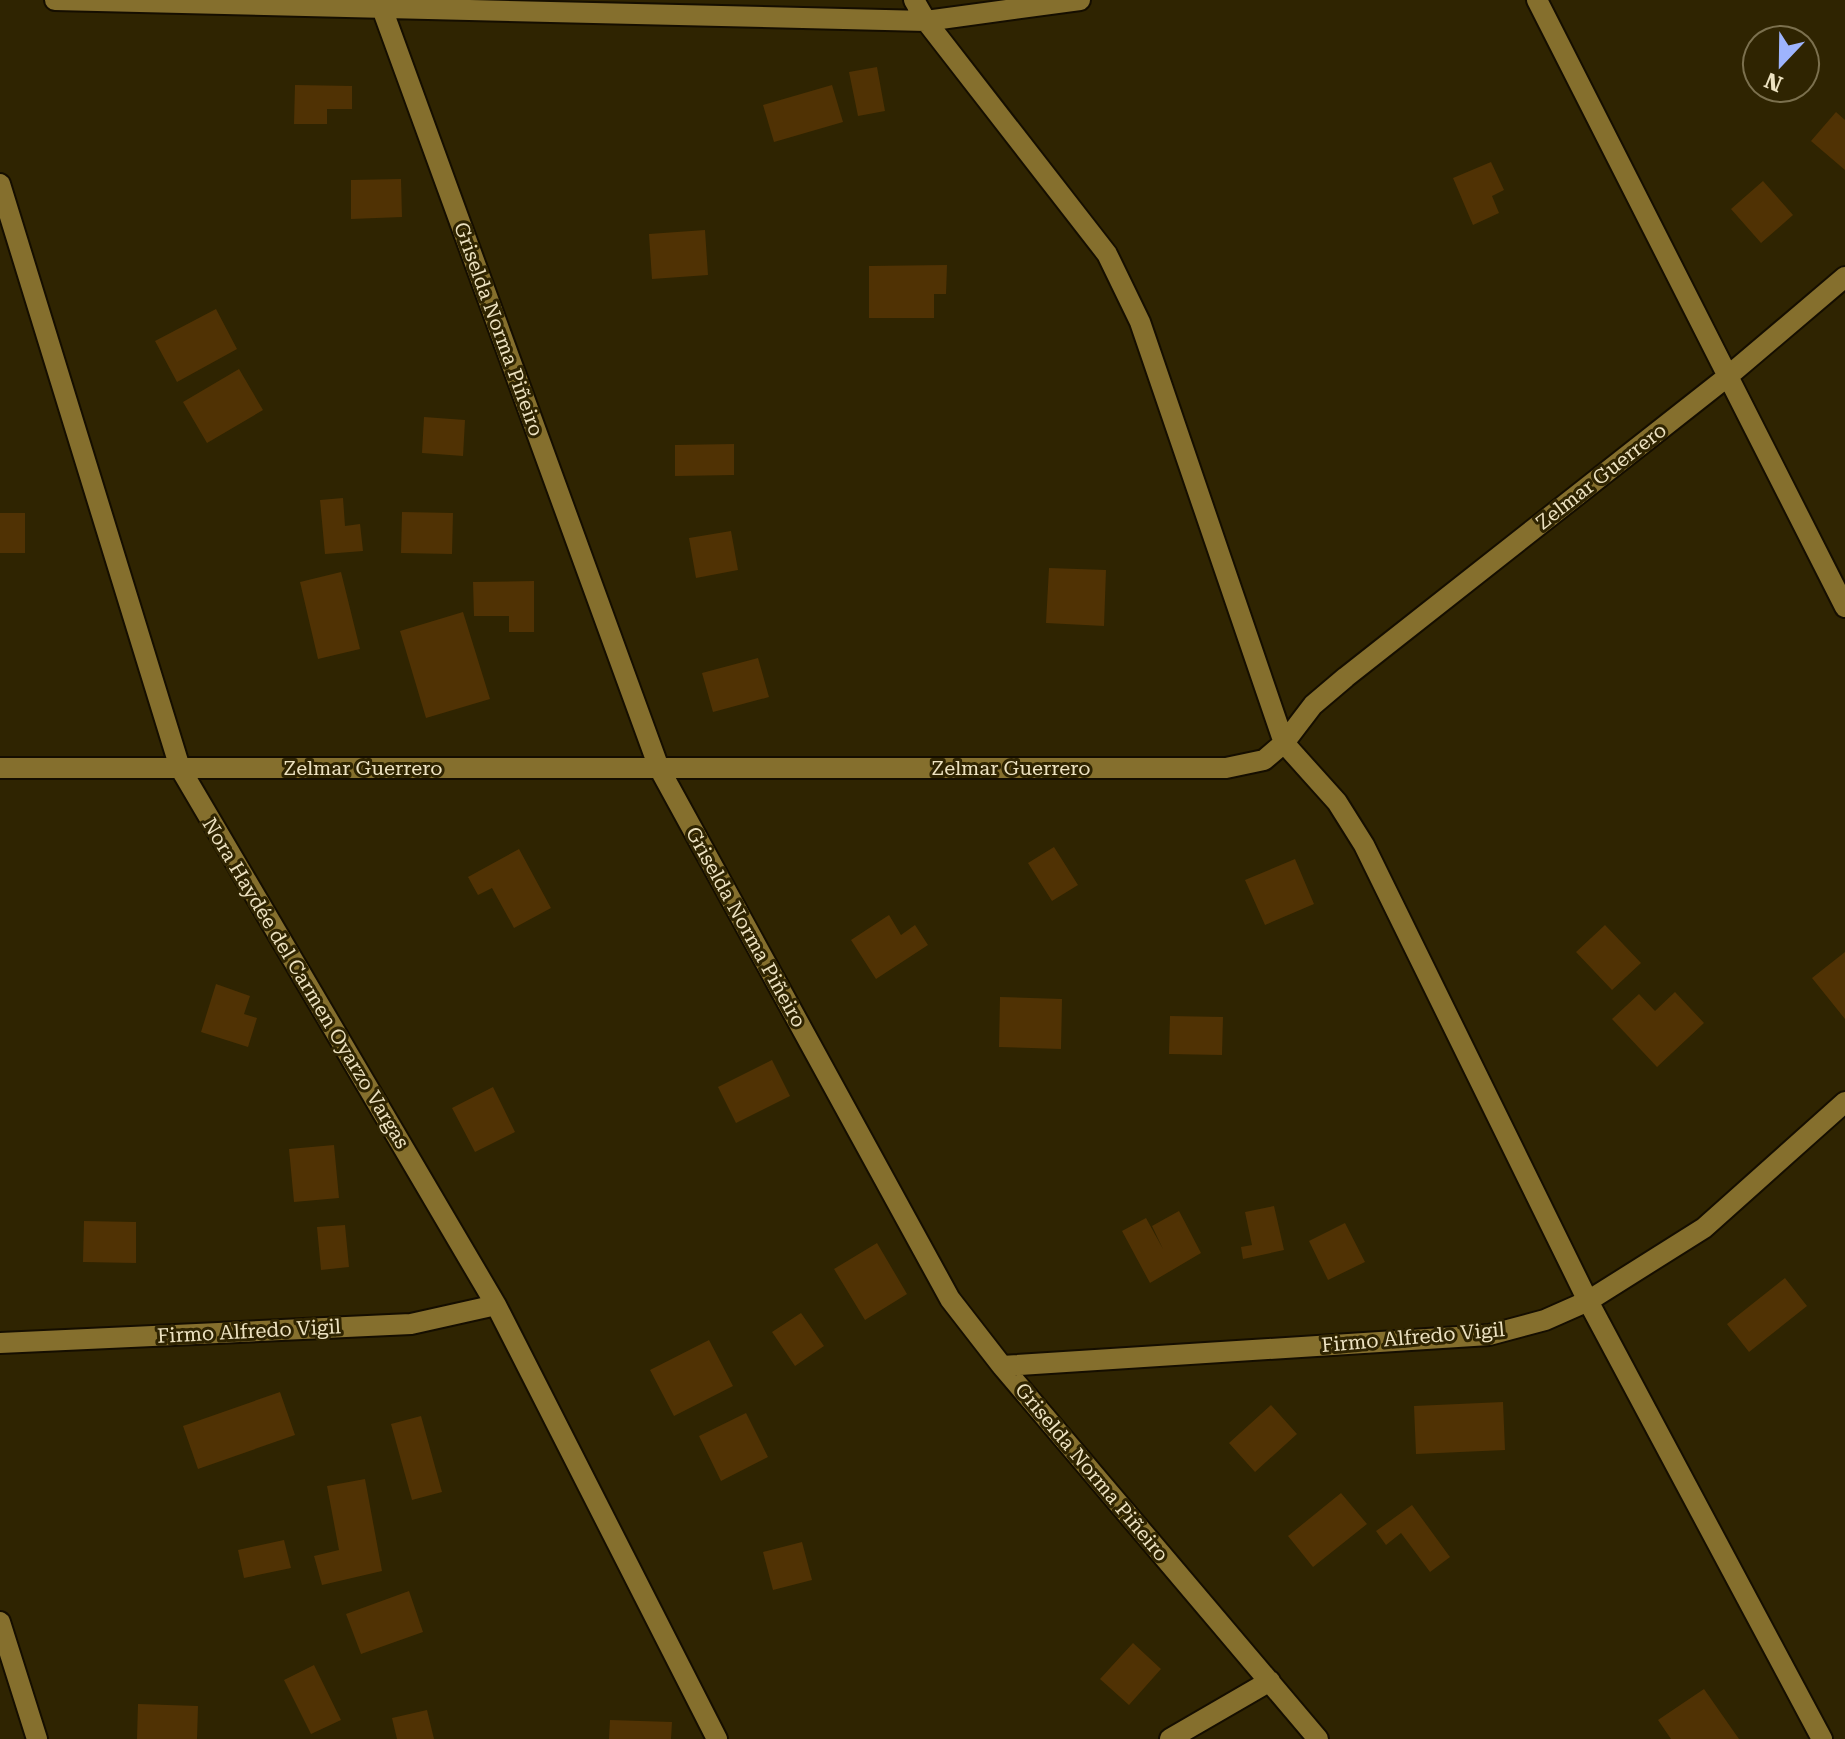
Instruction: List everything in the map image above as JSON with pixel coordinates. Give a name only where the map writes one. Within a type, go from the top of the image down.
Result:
[{"type":"street","points":[[55,0],[380,4],[926,21],[1080,0]]},
{"type":"street","points":[[914,0],[926,21],[1107,254],[1140,322],[1284,743],[1337,802],[1364,845],[1588,1301],[1822,1739]]},
{"type":"street","points":[[1537,0],[1845,607]]},
{"type":"street","name":"Griselda Norma Piñeiro","points":[[380,4],[659,768],[950,1299],[1002,1366],[1318,1739]]},
{"type":"street","name":"Nora Haydée del Carmen Oyarzo Vargas","points":[[0,184],[180,768],[496,1305],[717,1739]]},
{"type":"street","name":"Zelmar Guerrero","points":[[0,768],[1226,768],[1264,760],[1284,743],[1313,705],[1346,677],[1727,377],[1845,277]]},
{"type":"street","name":"Firmo Alfredo Vigil","points":[[1002,1366],[1489,1335],[1545,1320],[1588,1301],[1704,1228],[1845,1102]]},
{"type":"street","name":"Firmo Alfredo Vigil","points":[[0,1343],[411,1324],[496,1305]]},
{"type":"street","points":[[0,1622],[37,1739]]},
{"type":"street","points":[[1170,1739],[1270,1681]]},
{"type":"building","points":[[877,67],[885,111],[858,116],[849,72]]},
{"type":"building","points":[[295,85],[352,86],[352,109],[327,109],[327,124],[294,124]]},
{"type":"building","points":[[832,85],[843,122],[774,142],[763,105]]},
{"type":"building","points":[[1836,112],[1845,120],[1845,170],[1811,141]]},
{"type":"building","points":[[1491,162],[1504,190],[1492,196],[1499,213],[1473,225],[1453,178]]},
{"type":"building","points":[[401,179],[402,217],[351,219],[351,180]]},
{"type":"building","points":[[1763,181],[1793,215],[1761,243],[1731,209]]},
{"type":"building","points":[[705,230],[708,275],[652,279],[649,234]]},
{"type":"building","points":[[947,265],[946,294],[934,294],[934,318],[869,318],[869,266]]},
{"type":"building","points":[[216,309],[237,349],[177,382],[155,341]]},
{"type":"building","points":[[239,369],[263,410],[207,443],[183,402]]},
{"type":"building","points":[[424,417],[465,420],[463,456],[422,453]]},
{"type":"building","points":[[734,444],[734,475],[675,476],[675,445]]},
{"type":"building","points":[[343,498],[345,526],[360,524],[363,551],[325,554],[320,500]]},
{"type":"building","points":[[402,512],[453,513],[452,554],[401,553]]},
{"type":"building","points":[[0,513],[25,513],[25,553],[0,553]]},
{"type":"building","points":[[731,531],[738,570],[696,578],[689,538]]},
{"type":"building","points":[[1049,568],[1106,570],[1104,626],[1046,623]]},
{"type":"building","points":[[341,572],[360,649],[318,659],[300,582]]},
{"type":"building","points":[[534,581],[534,632],[509,632],[509,616],[474,616],[473,582]]},
{"type":"building","points":[[463,612],[490,699],[426,718],[400,631]]},
{"type":"building","points":[[758,658],[769,697],[713,712],[702,673]]},
{"type":"building","points":[[1054,847],[1078,885],[1052,901],[1028,863]]},
{"type":"building","points":[[519,849],[551,908],[514,928],[492,888],[478,895],[468,877]]},
{"type":"building","points":[[1295,859],[1314,904],[1265,925],[1245,880]]},
{"type":"building","points":[[889,915],[901,935],[915,925],[928,945],[876,979],[851,940]]},
{"type":"building","points":[[1605,925],[1641,963],[1612,990],[1576,952]]},
{"type":"building","points":[[1845,952],[1845,1019],[1812,978]]},
{"type":"building","points":[[216,984],[250,996],[244,1014],[257,1018],[248,1047],[201,1032]]},
{"type":"building","points":[[1675,992],[1704,1023],[1657,1067],[1612,1019],[1639,994],[1655,1011]]},
{"type":"building","points":[[1000,997],[1062,999],[1061,1049],[999,1047]]},
{"type":"building","points":[[1170,1016],[1223,1017],[1222,1055],[1169,1054]]},
{"type":"building","points":[[772,1060],[790,1096],[736,1123],[718,1087]]},
{"type":"building","points":[[493,1087],[515,1132],[475,1152],[452,1108]]},
{"type":"building","points":[[334,1145],[339,1198],[294,1202],[289,1149]]},
{"type":"building","points":[[1274,1206],[1284,1250],[1243,1259],[1241,1247],[1252,1245],[1245,1212]]},
{"type":"building","points":[[1179,1211],[1201,1253],[1150,1283],[1122,1231],[1146,1218],[1163,1249],[1152,1226]]},
{"type":"building","points":[[84,1221],[136,1222],[136,1263],[83,1262]]},
{"type":"building","points":[[1345,1223],[1365,1262],[1328,1280],[1309,1241]]},
{"type":"building","points":[[345,1225],[349,1267],[321,1270],[317,1227]]},
{"type":"building","points":[[877,1243],[907,1294],[865,1320],[834,1269]]},
{"type":"building","points":[[1785,1278],[1807,1306],[1749,1352],[1727,1324]]},
{"type":"building","points":[[801,1313],[824,1346],[795,1366],[772,1332]]},
{"type":"building","points":[[709,1340],[733,1386],[674,1416],[650,1370]]},
{"type":"building","points":[[280,1392],[295,1435],[198,1469],[183,1426]]},
{"type":"building","points":[[1503,1402],[1505,1450],[1416,1454],[1414,1406]]},
{"type":"building","points":[[1271,1405],[1297,1434],[1255,1472],[1229,1443]]},
{"type":"building","points":[[746,1413],[768,1457],[721,1481],[699,1436]]},
{"type":"building","points":[[421,1416],[442,1492],[412,1500],[391,1424]]},
{"type":"building","points":[[365,1479],[382,1571],[322,1585],[314,1556],[339,1550],[327,1486]]},
{"type":"building","points":[[1341,1493],[1367,1524],[1313,1567],[1288,1536]]},
{"type":"building","points":[[1412,1505],[1450,1557],[1430,1572],[1401,1533],[1386,1545],[1376,1531]]},
{"type":"building","points":[[284,1540],[291,1568],[244,1578],[238,1550]]},
{"type":"building","points":[[802,1542],[812,1580],[773,1590],[763,1552]]},
{"type":"building","points":[[409,1591],[423,1632],[361,1654],[346,1614]]},
{"type":"building","points":[[1133,1643],[1161,1669],[1129,1705],[1100,1679]]},
{"type":"building","points":[[314,1665],[341,1720],[311,1734],[284,1680]]},
{"type":"building","points":[[1704,1689],[1739,1739],[1671,1739],[1658,1720]]},
{"type":"building","points":[[138,1704],[198,1706],[197,1739],[137,1739]]},
{"type":"building","points":[[427,1710],[434,1739],[397,1739],[392,1718]]},
{"type":"building","points":[[610,1720],[672,1722],[671,1739],[609,1739]]}]
